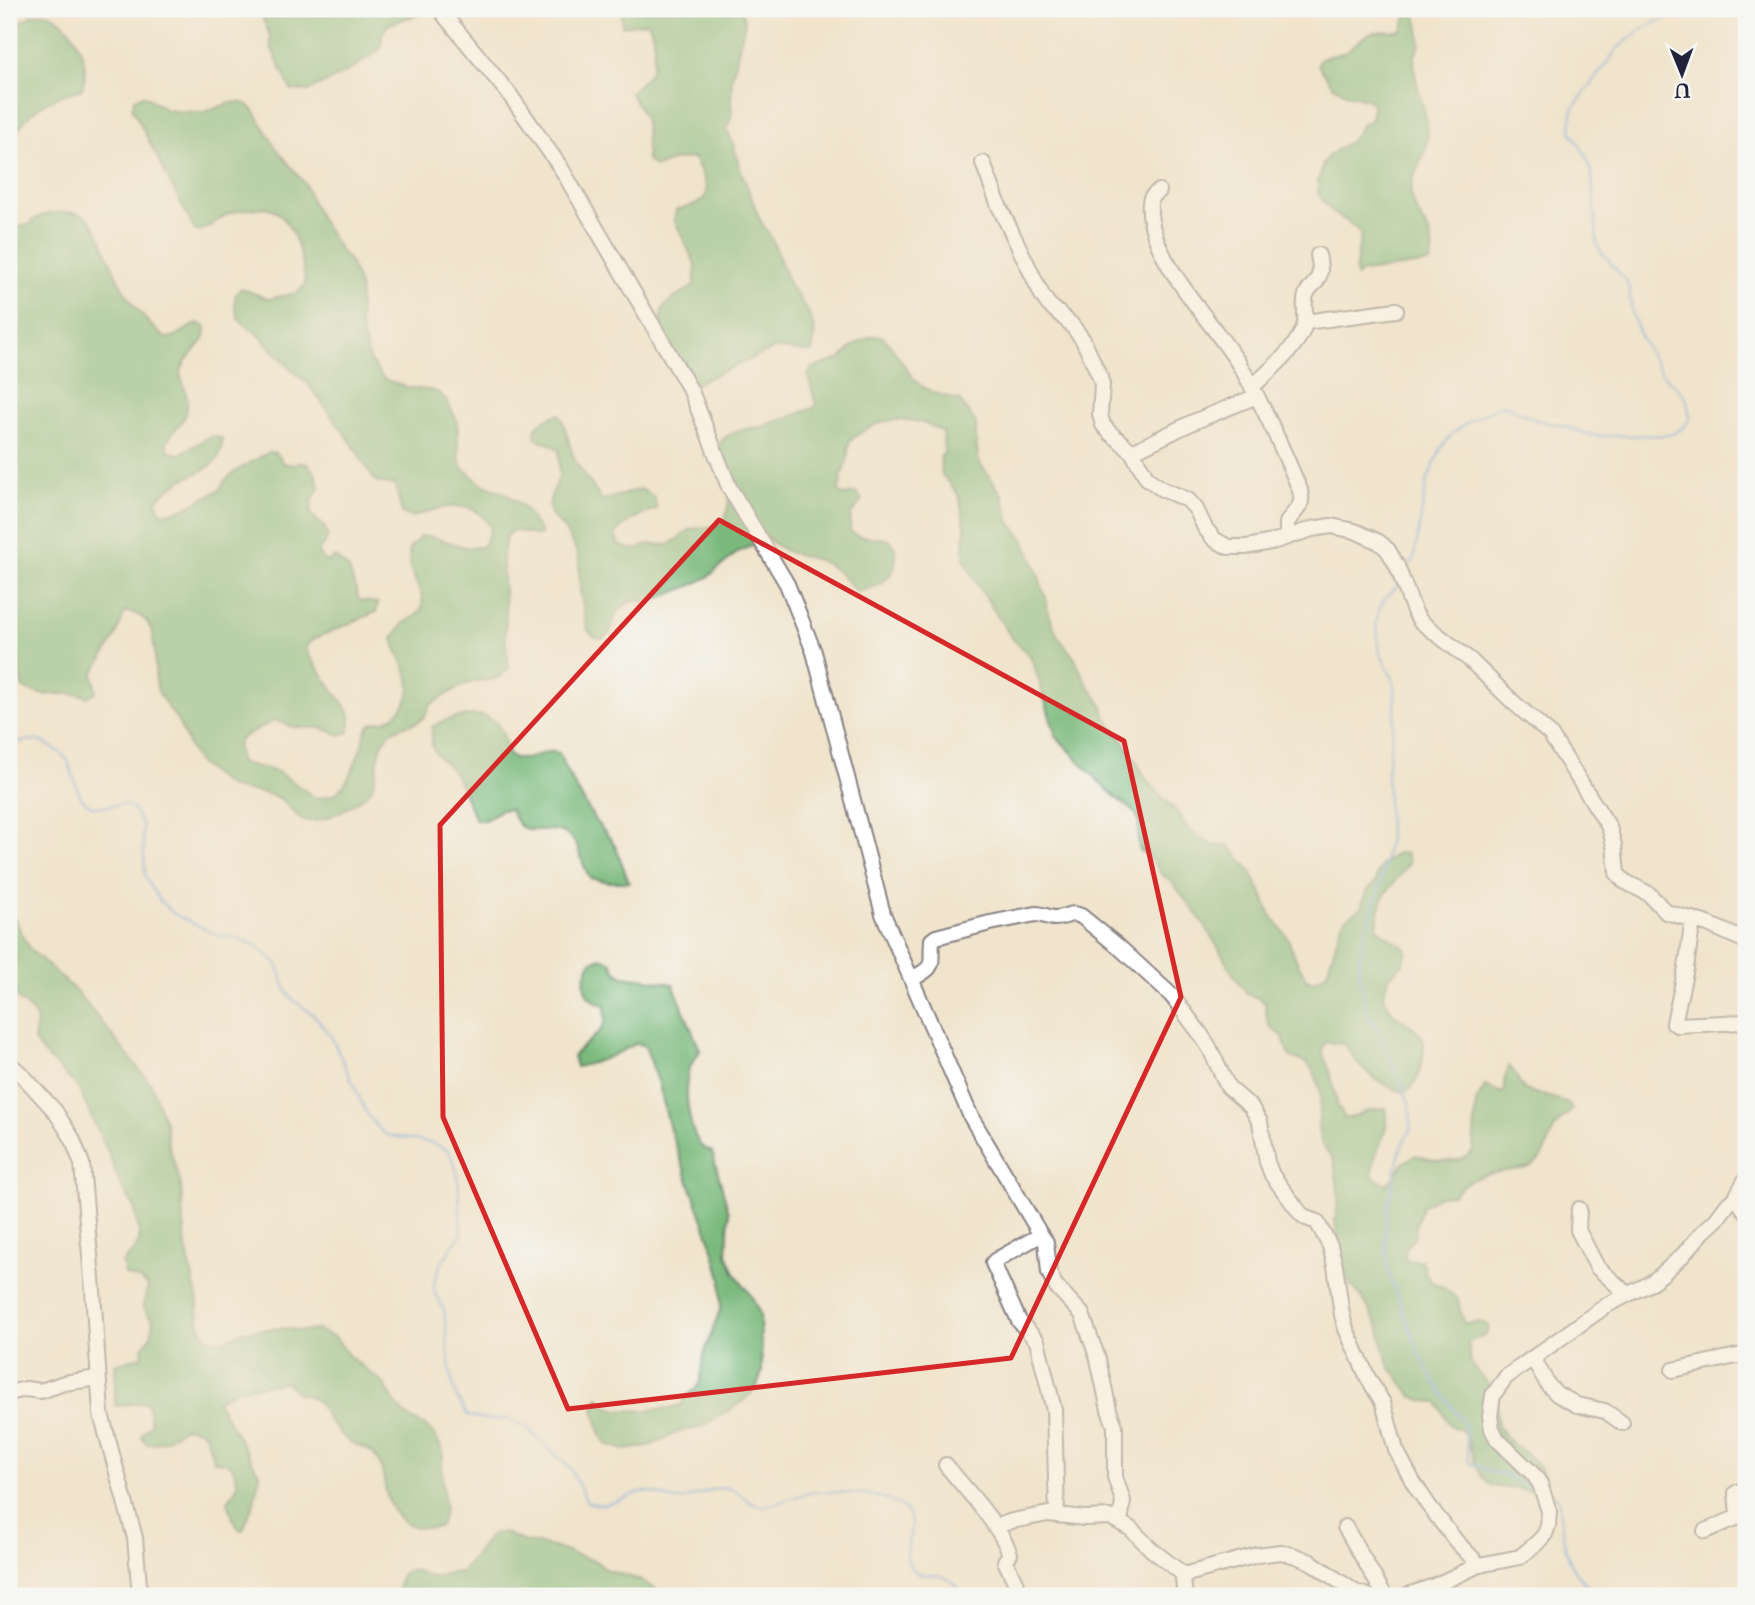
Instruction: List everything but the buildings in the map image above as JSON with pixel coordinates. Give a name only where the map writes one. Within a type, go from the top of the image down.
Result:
[{"type":"street","points":[[441,9],[510,95],[561,168],[691,391],[730,487],[787,584],[814,652],[880,906],[971,1118],[1039,1229],[1039,1235]]},
{"type":"street","points":[[983,163],[999,206],[1042,295],[1083,340],[1100,377],[1100,414],[1103,425],[1132,452],[1152,482],[1192,504],[1214,539],[1228,547],[1272,542],[1331,526],[1355,531],[1379,542],[1388,550],[1397,566],[1420,621],[1471,660],[1550,734],[1609,827],[1616,869],[1620,877],[1649,894],[1666,912],[1693,919],[1746,941]]},
{"type":"street","points":[[1159,191],[1152,196],[1150,210],[1152,228],[1162,253],[1197,307],[1222,338],[1254,391],[1302,495],[1300,506],[1287,523],[1287,536]]},
{"type":"street","points":[[1132,452],[1254,391],[1297,339],[1305,322],[1306,297],[1321,271],[1318,255]]},
{"type":"street","points":[[1305,322],[1396,310]]},
{"type":"street","points":[[912,979],[928,970],[932,964],[931,943],[936,937],[1036,914],[1054,918],[1075,914],[1119,947],[1172,996],[1209,1047],[1228,1087],[1251,1107],[1260,1122],[1272,1175],[1301,1214],[1317,1222],[1330,1246],[1346,1329],[1368,1378],[1383,1403],[1396,1450],[1429,1506],[1479,1565]]},
{"type":"street","points":[[1693,919],[1674,1023],[1746,1022]]},
{"type":"street","points":[[9,1063],[55,1111],[72,1138],[82,1164],[104,1425],[135,1538],[140,1596]]},
{"type":"street","points":[[1405,1596],[1479,1565],[1520,1557],[1545,1534],[1549,1511],[1540,1484],[1527,1467],[1497,1439],[1492,1429],[1490,1416],[1493,1395],[1506,1377],[1607,1305],[1661,1275],[1691,1247],[1736,1197],[1746,1179]]},
{"type":"street","points":[[1736,1197],[1746,1212]]},
{"type":"street","points":[[1579,1209],[1578,1230],[1597,1267],[1628,1294]]},
{"type":"street","points":[[1039,1235],[993,1263],[1019,1321],[1037,1341],[1054,1410],[1057,1515]]},
{"type":"street","points":[[1039,1235],[1045,1239],[1049,1272],[1055,1285],[1082,1314],[1098,1359],[1115,1426],[1115,1478],[1123,1501],[1119,1521]]},
{"type":"street","points":[[1673,1370],[1746,1354]]},
{"type":"street","points":[[1533,1358],[1548,1385],[1558,1394],[1577,1405],[1605,1411],[1622,1423]]},
{"type":"street","points":[[9,1393],[26,1389],[41,1391],[64,1383],[98,1378]]},
{"type":"street","points":[[946,1465],[995,1527],[1010,1552],[1005,1561],[1022,1596]]},
{"type":"street","points":[[1705,1531],[1736,1518],[1736,1493],[1746,1488]]},
{"type":"street","points":[[995,1527],[1048,1514],[1085,1518],[1110,1517],[1131,1529],[1179,1572],[1187,1574],[1257,1555],[1281,1552],[1311,1562],[1355,1592],[1368,1596]]},
{"type":"street","points":[[1345,1527],[1385,1596]]},
{"type":"street","points":[[1185,1596],[1183,1580],[1187,1574]]},
{"type":"highlighted area","points":[[719,520],[1124,741],[1181,997],[1011,1358],[568,1409],[443,1117],[440,825]]},
{"type":"green space","points":[[259,9],[430,9],[432,12],[388,25],[382,34],[382,44],[377,52],[342,75],[308,91],[291,90],[271,47],[270,36]]},
{"type":"green space","points":[[622,9],[741,9],[745,23],[732,77],[732,115],[727,129],[760,220],[772,239],[789,284],[807,310],[815,330],[812,352],[773,349],[695,384],[671,348],[662,327],[663,309],[694,286],[696,266],[674,219],[676,210],[699,203],[704,198],[706,186],[694,158],[675,160],[655,167],[647,160],[645,122],[630,93],[650,72],[654,54],[653,40],[648,22],[622,26]]},
{"type":"green space","points":[[1405,9],[1415,9],[1420,37],[1414,68],[1428,133],[1426,148],[1411,186],[1411,193],[1432,242],[1430,263],[1363,272],[1356,277],[1361,233],[1334,214],[1322,200],[1318,192],[1318,182],[1328,156],[1352,140],[1362,124],[1371,120],[1373,106],[1364,98],[1349,95],[1332,85],[1318,65],[1319,60],[1346,51],[1370,33],[1402,30],[1406,17]]},
{"type":"green space","points":[[47,13],[73,34],[83,57],[84,80],[81,90],[55,98],[32,113],[9,147],[9,28],[35,14]]},
{"type":"green space","points":[[144,95],[167,110],[176,111],[204,112],[240,102],[249,105],[276,148],[305,184],[321,220],[350,262],[360,288],[360,326],[370,361],[384,379],[410,388],[439,393],[446,400],[457,420],[462,467],[481,484],[507,494],[524,508],[541,532],[539,536],[513,530],[506,536],[503,576],[509,668],[494,679],[475,681],[454,690],[430,705],[422,719],[389,734],[381,747],[374,782],[367,794],[352,805],[317,820],[300,818],[281,800],[271,795],[230,787],[197,761],[178,722],[158,691],[152,631],[147,622],[138,615],[125,612],[115,638],[93,674],[96,692],[88,697],[39,694],[22,687],[9,613],[9,227],[29,225],[41,216],[61,212],[75,213],[91,221],[129,298],[165,338],[173,337],[198,323],[206,327],[203,341],[188,358],[180,374],[187,397],[186,414],[166,444],[170,452],[179,454],[211,436],[222,438],[221,449],[214,463],[184,479],[157,500],[163,514],[183,509],[221,489],[223,483],[234,473],[269,452],[277,454],[283,463],[308,464],[316,475],[319,488],[312,501],[311,514],[328,535],[319,555],[327,562],[335,557],[349,569],[359,600],[378,603],[376,612],[311,640],[306,649],[350,713],[349,732],[340,735],[321,728],[292,727],[275,720],[241,738],[237,746],[240,763],[276,771],[316,798],[330,796],[338,791],[351,773],[368,728],[373,723],[392,717],[408,698],[409,679],[393,638],[403,624],[418,614],[423,606],[422,596],[410,568],[409,549],[421,536],[475,548],[483,546],[491,529],[484,518],[466,507],[433,510],[411,517],[402,513],[395,485],[377,482],[307,383],[261,337],[239,320],[235,296],[241,288],[268,299],[297,293],[305,285],[303,264],[295,239],[283,218],[265,207],[233,212],[208,227],[195,231],[132,108],[135,99]]},
{"type":"green space","points":[[872,336],[882,336],[922,386],[959,400],[976,423],[979,462],[1003,496],[1010,523],[1024,540],[1057,635],[1074,657],[1087,684],[1103,707],[1105,716],[1133,755],[1147,781],[1177,812],[1188,829],[1212,845],[1229,845],[1250,870],[1270,914],[1287,937],[1307,980],[1317,980],[1327,972],[1341,926],[1345,919],[1362,907],[1364,897],[1376,882],[1382,865],[1397,853],[1406,853],[1409,862],[1383,899],[1377,928],[1407,951],[1403,964],[1389,977],[1383,995],[1394,1014],[1414,1028],[1423,1039],[1423,1056],[1417,1078],[1412,1087],[1403,1092],[1387,1086],[1367,1073],[1341,1044],[1324,1043],[1322,1052],[1330,1071],[1338,1107],[1346,1119],[1385,1108],[1386,1127],[1374,1160],[1372,1175],[1386,1184],[1403,1163],[1416,1155],[1446,1161],[1467,1156],[1473,1151],[1476,1101],[1485,1086],[1502,1093],[1505,1090],[1504,1080],[1509,1066],[1525,1090],[1570,1105],[1572,1110],[1556,1126],[1543,1155],[1535,1164],[1480,1176],[1453,1195],[1439,1196],[1422,1206],[1415,1236],[1405,1253],[1405,1260],[1421,1260],[1430,1281],[1458,1299],[1465,1324],[1481,1323],[1489,1327],[1486,1335],[1468,1342],[1471,1364],[1486,1381],[1496,1400],[1498,1427],[1512,1444],[1540,1467],[1546,1481],[1536,1491],[1495,1487],[1487,1483],[1479,1471],[1464,1432],[1450,1424],[1438,1403],[1412,1396],[1390,1367],[1380,1329],[1362,1297],[1348,1282],[1339,1254],[1335,1219],[1339,1198],[1334,1160],[1322,1145],[1318,1131],[1321,1094],[1314,1071],[1306,1063],[1289,1056],[1283,1037],[1271,1028],[1267,1020],[1265,1003],[1248,995],[1206,927],[1173,883],[1161,874],[1152,860],[1139,849],[1137,815],[1104,787],[1056,736],[1030,656],[1011,637],[974,579],[964,558],[965,526],[960,500],[942,475],[940,457],[944,453],[943,432],[918,422],[894,420],[871,427],[849,442],[839,491],[842,495],[856,493],[862,500],[851,515],[850,531],[865,537],[888,540],[896,552],[893,570],[881,583],[857,592],[830,566],[786,551],[768,538],[738,552],[708,577],[690,586],[649,602],[635,600],[626,604],[616,614],[609,634],[602,639],[593,636],[587,629],[577,552],[564,529],[551,515],[549,506],[559,478],[559,450],[535,438],[535,429],[548,418],[559,414],[576,462],[602,500],[641,489],[654,498],[656,509],[634,519],[615,534],[619,545],[639,549],[648,544],[669,545],[691,529],[717,526],[725,520],[730,487],[720,450],[723,439],[742,430],[758,428],[814,408],[816,404],[808,376],[812,368],[840,359],[854,345]]},
{"type":"green space","points":[[479,715],[498,725],[509,756],[526,759],[548,752],[559,753],[590,812],[615,846],[629,882],[590,878],[571,838],[561,831],[523,828],[510,809],[500,810],[485,820],[475,819],[456,775],[432,746],[432,727],[454,718]]},
{"type":"green space","points":[[9,908],[30,949],[77,992],[151,1084],[166,1125],[168,1143],[181,1185],[186,1247],[202,1331],[209,1339],[225,1340],[243,1331],[282,1328],[318,1330],[336,1338],[349,1356],[384,1384],[406,1416],[427,1427],[439,1443],[443,1452],[445,1509],[440,1526],[422,1528],[400,1519],[390,1504],[381,1469],[374,1455],[345,1438],[313,1398],[298,1394],[284,1382],[237,1389],[217,1401],[260,1475],[254,1502],[243,1530],[239,1529],[233,1519],[228,1501],[236,1487],[234,1470],[231,1464],[214,1461],[205,1433],[186,1427],[164,1441],[147,1444],[141,1436],[151,1424],[147,1402],[115,1406],[115,1364],[143,1356],[142,1348],[151,1336],[153,1320],[144,1308],[148,1286],[141,1280],[125,1275],[122,1263],[139,1242],[134,1206],[122,1188],[77,1086],[34,1041],[37,1021],[33,1013],[9,990]]},
{"type":"green space","points":[[602,958],[611,962],[623,976],[673,984],[700,1050],[687,1077],[691,1121],[697,1141],[712,1152],[729,1213],[727,1254],[735,1273],[760,1314],[762,1372],[756,1389],[741,1403],[699,1428],[680,1431],[652,1445],[624,1450],[606,1444],[601,1436],[594,1409],[599,1398],[613,1408],[632,1411],[681,1405],[700,1382],[704,1354],[721,1307],[721,1278],[712,1245],[670,1130],[659,1084],[645,1046],[637,1043],[608,1058],[576,1067],[573,1057],[599,1032],[605,1022],[605,1005],[591,999],[585,988],[588,968],[592,961]]},
{"type":"green space","points":[[503,1532],[522,1541],[553,1547],[597,1562],[605,1569],[643,1581],[670,1596],[397,1596],[404,1572],[414,1570],[435,1578],[450,1572],[462,1572],[489,1536]]},
{"type":"waterway","points":[[1405,574],[1414,558],[1427,482],[1441,448],[1453,433],[1470,421],[1505,405],[1536,420],[1601,436],[1668,435],[1681,429],[1690,419],[1687,400],[1661,373],[1641,338],[1626,281],[1601,252],[1597,243],[1592,174],[1586,156],[1571,131],[1572,112],[1576,104],[1617,49],[1639,31],[1678,9]]},
{"type":"waterway","points":[[1398,586],[1386,597],[1379,609],[1376,624],[1380,653],[1395,689],[1395,713],[1387,772],[1389,837],[1381,882],[1362,941],[1359,969],[1366,1011],[1381,1037],[1409,1103],[1411,1122],[1410,1131],[1401,1147],[1388,1204],[1385,1232],[1387,1263],[1391,1281],[1422,1359],[1436,1385],[1464,1423],[1469,1462],[1537,1488]]},
{"type":"waterway","points":[[9,743],[35,740],[61,753],[68,761],[82,799],[91,806],[124,804],[132,808],[142,824],[145,874],[160,901],[174,914],[217,935],[255,945],[277,963],[291,998],[315,1016],[332,1038],[367,1114],[379,1129],[387,1135],[431,1143],[448,1150],[458,1179],[461,1234],[440,1265],[434,1283],[435,1293],[444,1310],[450,1370],[456,1396],[468,1416],[488,1420],[509,1419],[527,1428],[571,1469],[587,1502],[595,1504],[609,1503],[643,1492],[679,1500],[719,1488],[735,1491],[758,1506],[818,1492],[858,1493],[883,1498],[899,1505],[907,1511],[910,1518],[907,1556],[912,1569],[921,1574],[947,1578],[966,1596]]},
{"type":"waterway","points":[[1550,1492],[1558,1498],[1564,1541],[1573,1567],[1590,1588],[1604,1596]]}]
